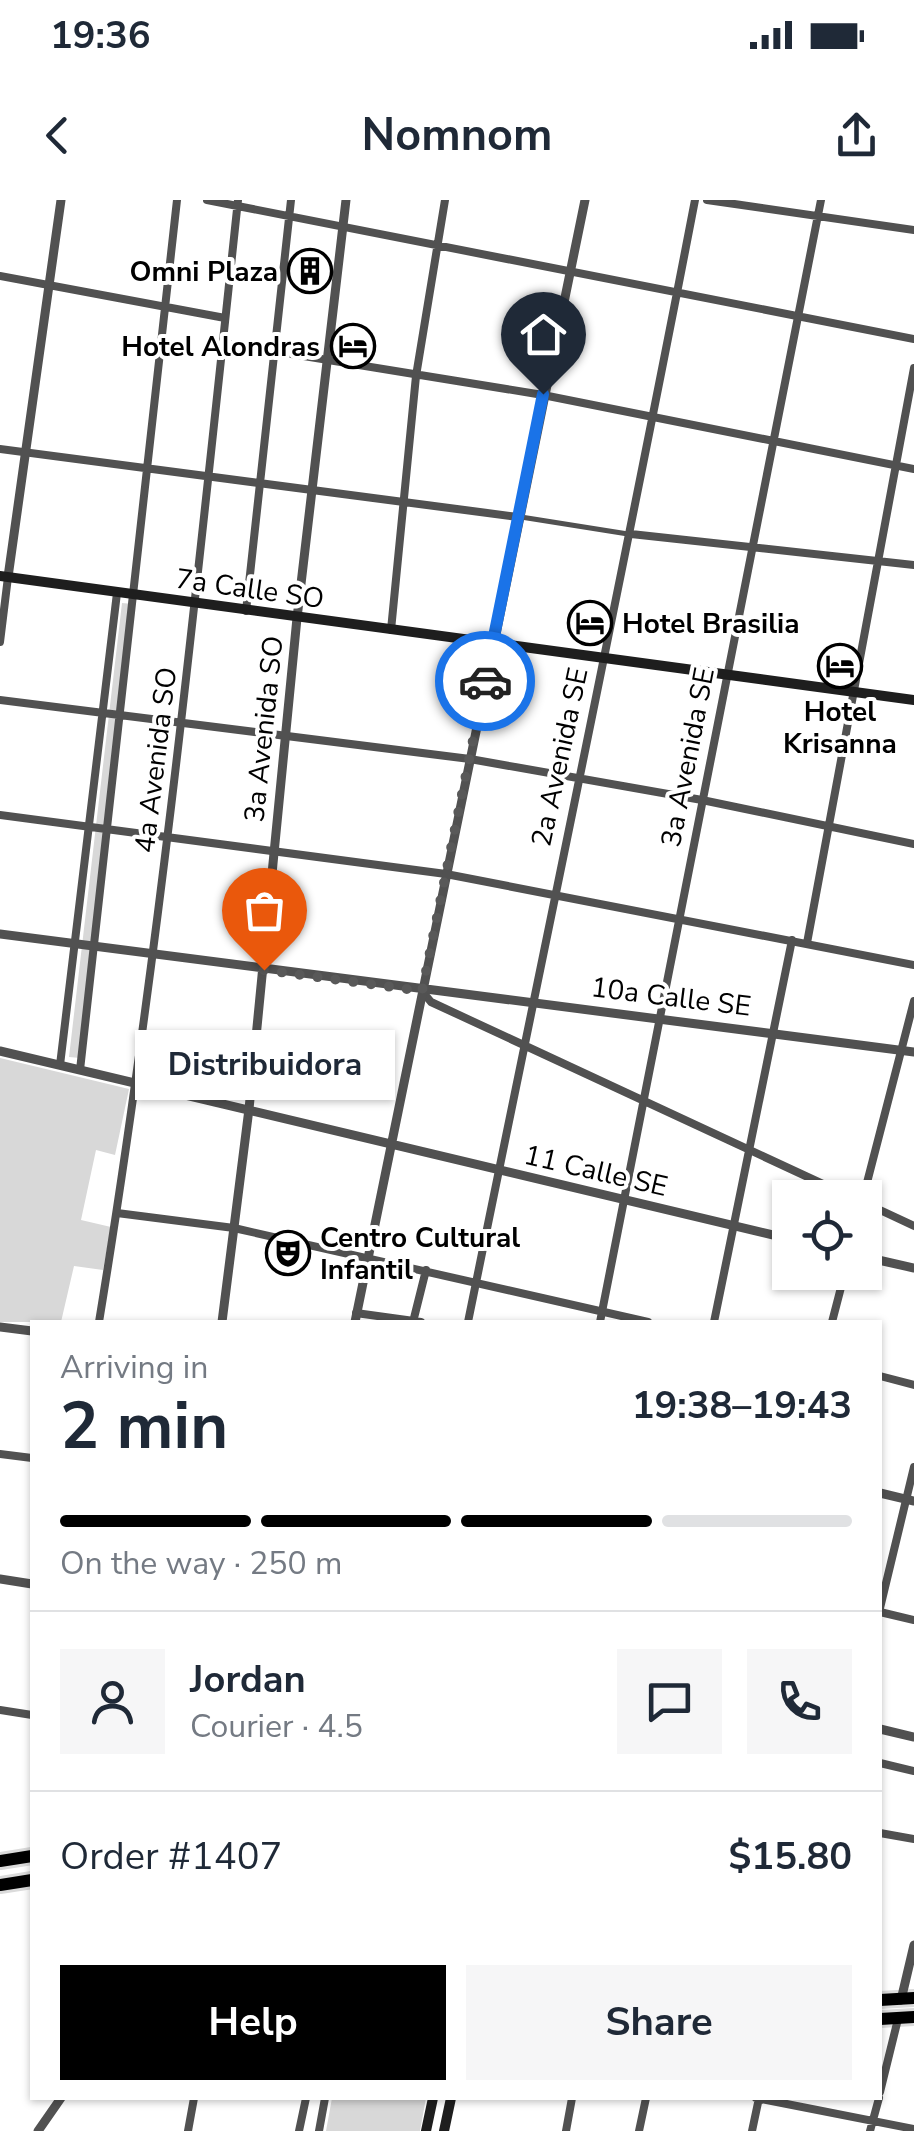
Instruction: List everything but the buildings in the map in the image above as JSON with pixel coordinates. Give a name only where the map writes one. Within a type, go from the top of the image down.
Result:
[{"type":"highway","points":[[0,1861],[30,1856]]},
{"type":"highway","points":[[0,1884],[30,1880]]},
{"type":"highway","points":[[882,2000],[908,1999]]},
{"type":"highway","points":[[882,2018],[914,2017]]},
{"type":"main road","name":"7a Calle SO","points":[[4,576],[297,618],[603,654],[914,700]]},
{"type":"main road","points":[[426,2131],[434,2100]]},
{"type":"main road","points":[[444,2131],[451,2100]]},
{"type":"street","points":[[0,642],[4,576],[60,200]]},
{"type":"street","points":[[80,1070],[136,595],[176,200]]},
{"type":"street","points":[[207,200],[914,339]]},
{"type":"street","points":[[246,611],[291,200]]},
{"type":"street","name":"3a Avenida SO","points":[[222,1320],[249,1109],[297,618],[346,200]]},
{"type":"street","points":[[392,630],[416,376],[445,200]]},
{"type":"street","points":[[386,1320],[356,1318],[585,200]]},
{"type":"street","name":"2a Avenida SE","points":[[468,1320],[537,1001],[554,893],[603,654],[632,534],[694,200]]},
{"type":"street","points":[[706,200],[914,230]]},
{"type":"street","name":"3a Avenida SE","points":[[601,1318],[820,200]]},
{"type":"street","name":"4a Avenida SO","points":[[99,1320],[138,1083],[154,955],[196,604],[237,203]]},
{"type":"street","points":[[0,276],[225,318]]},
{"type":"street","points":[[224,343],[543,394],[914,469]]},
{"type":"street","points":[[807,943],[914,368]]},
{"type":"street","points":[[0,449],[632,534],[914,565]]},
{"type":"street","points":[[60,1065],[117,592]]},
{"type":"street","points":[[0,700],[470,760],[702,800],[914,844]]},
{"type":"street","points":[[0,815],[446,874],[914,964]]},
{"type":"street","name":"10a Calle SE","points":[[0,934],[914,1052]]},
{"type":"street","points":[[714,1320],[792,940]]},
{"type":"street","points":[[422,991],[430,1002],[815,1180]]},
{"type":"street","points":[[869,1180],[914,1001]]},
{"type":"street","name":"11 Calle SE","points":[[0,1051],[772,1235]]},
{"type":"street","points":[[882,1209],[914,1226]]},
{"type":"street","points":[[117,1213],[234,1228],[368,1256],[601,1318]]},
{"type":"street","points":[[882,1261],[914,1268]]},
{"type":"street","points":[[416,1320],[426,1270]]},
{"type":"street","points":[[833,1320],[840,1290]]},
{"type":"street","points":[[0,1328],[30,1331]]},
{"type":"street","points":[[882,1377],[914,1385]]},
{"type":"street","points":[[0,1454],[30,1458]]},
{"type":"street","points":[[882,1603],[910,1500],[914,1467]]},
{"type":"street","points":[[882,1493],[910,1500]]},
{"type":"street","points":[[0,1579],[30,1584]]},
{"type":"street","points":[[882,1611],[914,1620]]},
{"type":"street","points":[[0,1710],[30,1714]]},
{"type":"street","points":[[882,1729],[914,1737]]},
{"type":"street","points":[[882,1763],[914,1771]]},
{"type":"street","points":[[882,1833],[914,1840]]},
{"type":"street","points":[[908,1999],[914,1945]]},
{"type":"street","points":[[882,2083],[898,2018]]},
{"type":"street","points":[[38,2131],[59,2100]]},
{"type":"street","points":[[188,2131],[194,2100]]},
{"type":"street","points":[[299,2131],[306,2100]]},
{"type":"street","points":[[319,2131],[326,2100]]},
{"type":"street","points":[[566,2131],[572,2100]]},
{"type":"street","points":[[639,2131],[646,2100]]},
{"type":"street","points":[[752,2131],[758,2100]]},
{"type":"street","points":[[768,2100],[914,2129]]},
{"type":"street","points":[[870,2131],[878,2100]]},
{"type":"shaded area","points":[[122,603],[133,604],[80,1058],[69,1057]]},
{"type":"shaded area","points":[[0,1058],[129,1089],[115,1155],[96,1150],[81,1220],[111,1227],[103,1270],[74,1266],[61,1320],[0,1322]]},
{"type":"shaded area","points":[[332,2100],[426,2100],[420,2131],[326,2131]]},
{"type":"way so far","points":[[264,970],[422,991],[485,681]]},
{"type":"place","name":"Omni Plaza","points":[[310,271]]},
{"type":"place","name":"Hotel Alondras","points":[[353,346]]},
{"type":"place","name":"Hotel Brasilia","points":[[590,623]]},
{"type":"place","name":"Hotel Krisanna","points":[[840,666]]},
{"type":"place","name":"Distribuidora","points":[[264,970]]},
{"type":"place","name":"Centro Cultural Infantil","points":[[288,1253]]},
{"type":"route","points":[[485,681],[543,394]]}]
